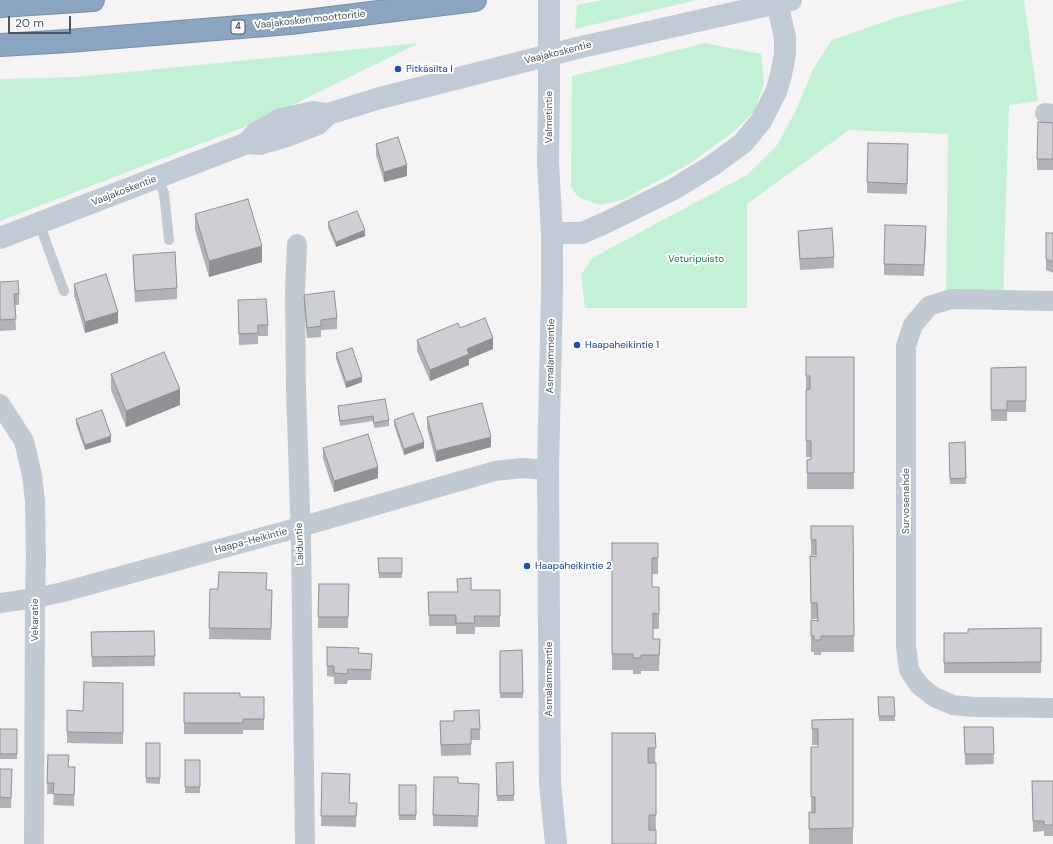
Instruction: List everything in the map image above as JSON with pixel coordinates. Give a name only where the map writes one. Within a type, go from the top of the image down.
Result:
[{"type":"highway","points":[[0,6],[93,0]]},
{"type":"highway","name":"Vaajakosken moottoritie","points":[[0,45],[290,23],[475,0]]},
{"type":"street","name":"Valmetintie","points":[[549,0],[548,161],[552,233]]},
{"type":"street","name":"Vaajakoskentie","points":[[0,238],[247,143],[256,133],[281,119],[314,112],[328,114],[380,98],[577,48],[784,2]]},
{"type":"street","points":[[552,233],[582,233],[674,189],[713,165],[743,143],[761,121],[776,92],[781,75],[785,54],[784,2]]},
{"type":"street","name":"Asmalammentie","points":[[552,233],[548,470],[550,783],[556,844]]},
{"type":"street","name":"Laiduntie","points":[[297,244],[295,292],[305,844]]},
{"type":"street","name":"Survosenahde","points":[[1053,301],[951,299],[930,306],[913,325],[906,346],[906,646],[909,670],[919,685],[934,697],[953,705],[972,707],[1053,708]]},
{"type":"street","name":"Vekaratie","points":[[0,404],[24,441],[32,475],[36,545],[34,844]]},
{"type":"street","name":"Haapa-Heikintie","points":[[0,603],[63,592],[300,528],[495,471],[522,468],[548,470]]},
{"type":"lane","points":[[158,178],[164,193],[168,240]]},
{"type":"lane","points":[[39,223],[64,291]]},
{"type":"green space","points":[[603,0],[697,0],[575,29],[577,5]]},
{"type":"green space","name":"Veturipuisto","points":[[966,0],[1024,0],[1038,101],[1009,105],[1003,294],[946,294],[948,134],[849,130],[747,204],[747,308],[585,308],[581,275],[592,258],[747,175],[778,144],[797,108],[813,69],[832,40],[898,17]]},
{"type":"green space","points":[[419,43],[260,121],[0,221],[0,79],[77,77]]},
{"type":"green space","points":[[705,43],[761,54],[764,83],[754,112],[733,132],[689,164],[622,200],[600,205],[578,197],[571,187],[572,76]]},
{"type":"building","points":[[1038,122],[1053,123],[1053,159],[1037,159]]},
{"type":"building","points":[[398,137],[407,165],[384,172],[376,144]]},
{"type":"building","points":[[868,143],[908,144],[907,184],[867,182]]},
{"type":"building","points":[[248,199],[262,246],[209,261],[195,214]]},
{"type":"building","points":[[357,211],[365,230],[336,242],[328,222]]},
{"type":"building","points":[[885,225],[926,226],[924,265],[884,264]]},
{"type":"building","points":[[832,228],[834,257],[800,259],[798,231]]},
{"type":"building","points":[[1046,233],[1053,233],[1053,262],[1046,259]]},
{"type":"building","points":[[175,252],[177,288],[135,291],[133,255]]},
{"type":"building","points":[[106,274],[118,312],[85,322],[74,284]]},
{"type":"building","points":[[18,281],[19,294],[14,294],[16,319],[0,320],[0,282]]},
{"type":"building","points":[[334,291],[337,318],[321,320],[321,326],[307,328],[304,295]]},
{"type":"building","points":[[266,299],[268,325],[258,325],[258,333],[239,334],[238,300]]},
{"type":"building","points":[[485,318],[493,338],[467,349],[469,354],[430,370],[417,340],[458,323],[460,328]]},
{"type":"building","points":[[352,348],[362,377],[346,382],[336,353]]},
{"type":"building","points":[[164,352],[180,389],[126,411],[111,374]]},
{"type":"building","points":[[806,357],[854,357],[854,473],[807,473],[807,460],[811,459],[811,441],[806,441],[806,390],[810,389],[810,376],[806,376]]},
{"type":"building","points":[[1026,367],[1026,401],[1007,401],[1007,410],[991,410],[991,368]]},
{"type":"building","points":[[385,399],[389,420],[374,423],[373,416],[340,421],[338,406]]},
{"type":"building","points":[[482,403],[491,437],[436,451],[427,417]]},
{"type":"building","points":[[102,410],[111,436],[85,445],[76,419]]},
{"type":"building","points":[[413,413],[424,442],[404,449],[394,420]]},
{"type":"building","points":[[368,434],[378,467],[334,481],[323,448]]},
{"type":"building","points":[[965,442],[966,478],[950,479],[949,443]]},
{"type":"building","points":[[811,526],[853,526],[854,636],[821,636],[821,640],[814,640],[814,636],[811,636],[811,620],[818,621],[817,603],[811,603],[810,556],[816,557],[816,540],[811,540]]},
{"type":"building","points":[[612,543],[658,543],[658,558],[652,558],[652,587],[659,587],[659,614],[653,613],[653,639],[660,639],[659,655],[641,655],[641,658],[633,658],[633,654],[612,654]]},
{"type":"building","points":[[378,558],[402,558],[402,573],[379,573]]},
{"type":"building","points":[[219,572],[267,573],[266,590],[272,590],[271,629],[209,628],[210,589],[218,589]]},
{"type":"building","points":[[471,578],[471,590],[500,590],[500,616],[474,616],[475,623],[456,623],[456,615],[429,615],[428,592],[458,592],[457,579]]},
{"type":"building","points":[[319,584],[349,584],[348,617],[318,617]]},
{"type":"building","points":[[1041,628],[1041,662],[944,663],[944,633],[968,633],[968,629]]},
{"type":"building","points":[[154,631],[155,656],[92,657],[91,632]]},
{"type":"building","points":[[327,647],[359,648],[358,653],[372,654],[371,670],[348,669],[347,674],[334,673],[334,666],[327,666]]},
{"type":"building","points":[[522,650],[523,693],[500,693],[500,651]]},
{"type":"building","points":[[84,682],[123,683],[123,733],[67,732],[67,710],[83,711]]},
{"type":"building","points":[[184,693],[240,693],[240,697],[264,697],[264,719],[243,719],[243,723],[184,723]]},
{"type":"building","points":[[878,697],[894,697],[895,716],[879,716]]},
{"type":"building","points":[[479,710],[480,729],[471,729],[471,744],[441,745],[440,721],[454,721],[454,711]]},
{"type":"building","points":[[853,719],[853,828],[809,829],[809,812],[815,813],[815,797],[811,797],[811,747],[818,747],[818,729],[812,729],[812,720]]},
{"type":"building","points":[[964,727],[993,727],[994,754],[965,754]]},
{"type":"building","points":[[0,729],[17,729],[17,754],[0,754]]},
{"type":"building","points":[[612,733],[655,733],[656,748],[648,748],[648,763],[656,763],[656,815],[649,815],[649,830],[656,830],[656,844],[612,844]]},
{"type":"building","points":[[146,743],[160,743],[160,778],[146,778]]},
{"type":"building","points":[[48,755],[69,755],[68,767],[75,767],[74,795],[53,794],[54,783],[47,783]]},
{"type":"building","points":[[185,760],[200,760],[200,787],[185,787]]},
{"type":"building","points":[[513,762],[514,795],[497,796],[496,763]]},
{"type":"building","points":[[0,769],[12,769],[11,798],[0,797]]},
{"type":"building","points":[[322,773],[350,774],[349,803],[357,803],[356,816],[321,816]]},
{"type":"building","points":[[434,777],[458,777],[458,783],[479,784],[478,816],[433,815]]},
{"type":"building","points":[[1032,781],[1053,781],[1053,825],[1044,825],[1044,821],[1033,821]]},
{"type":"building","points":[[399,785],[416,785],[416,815],[399,815]]},
{"type":"place","name":"Pitkäsilta I","points":[[398,69]]},
{"type":"place","name":"Haapaheikintie 1","points":[[577,345]]},
{"type":"place","name":"Haapaheikintie 2","points":[[527,566]]}]
